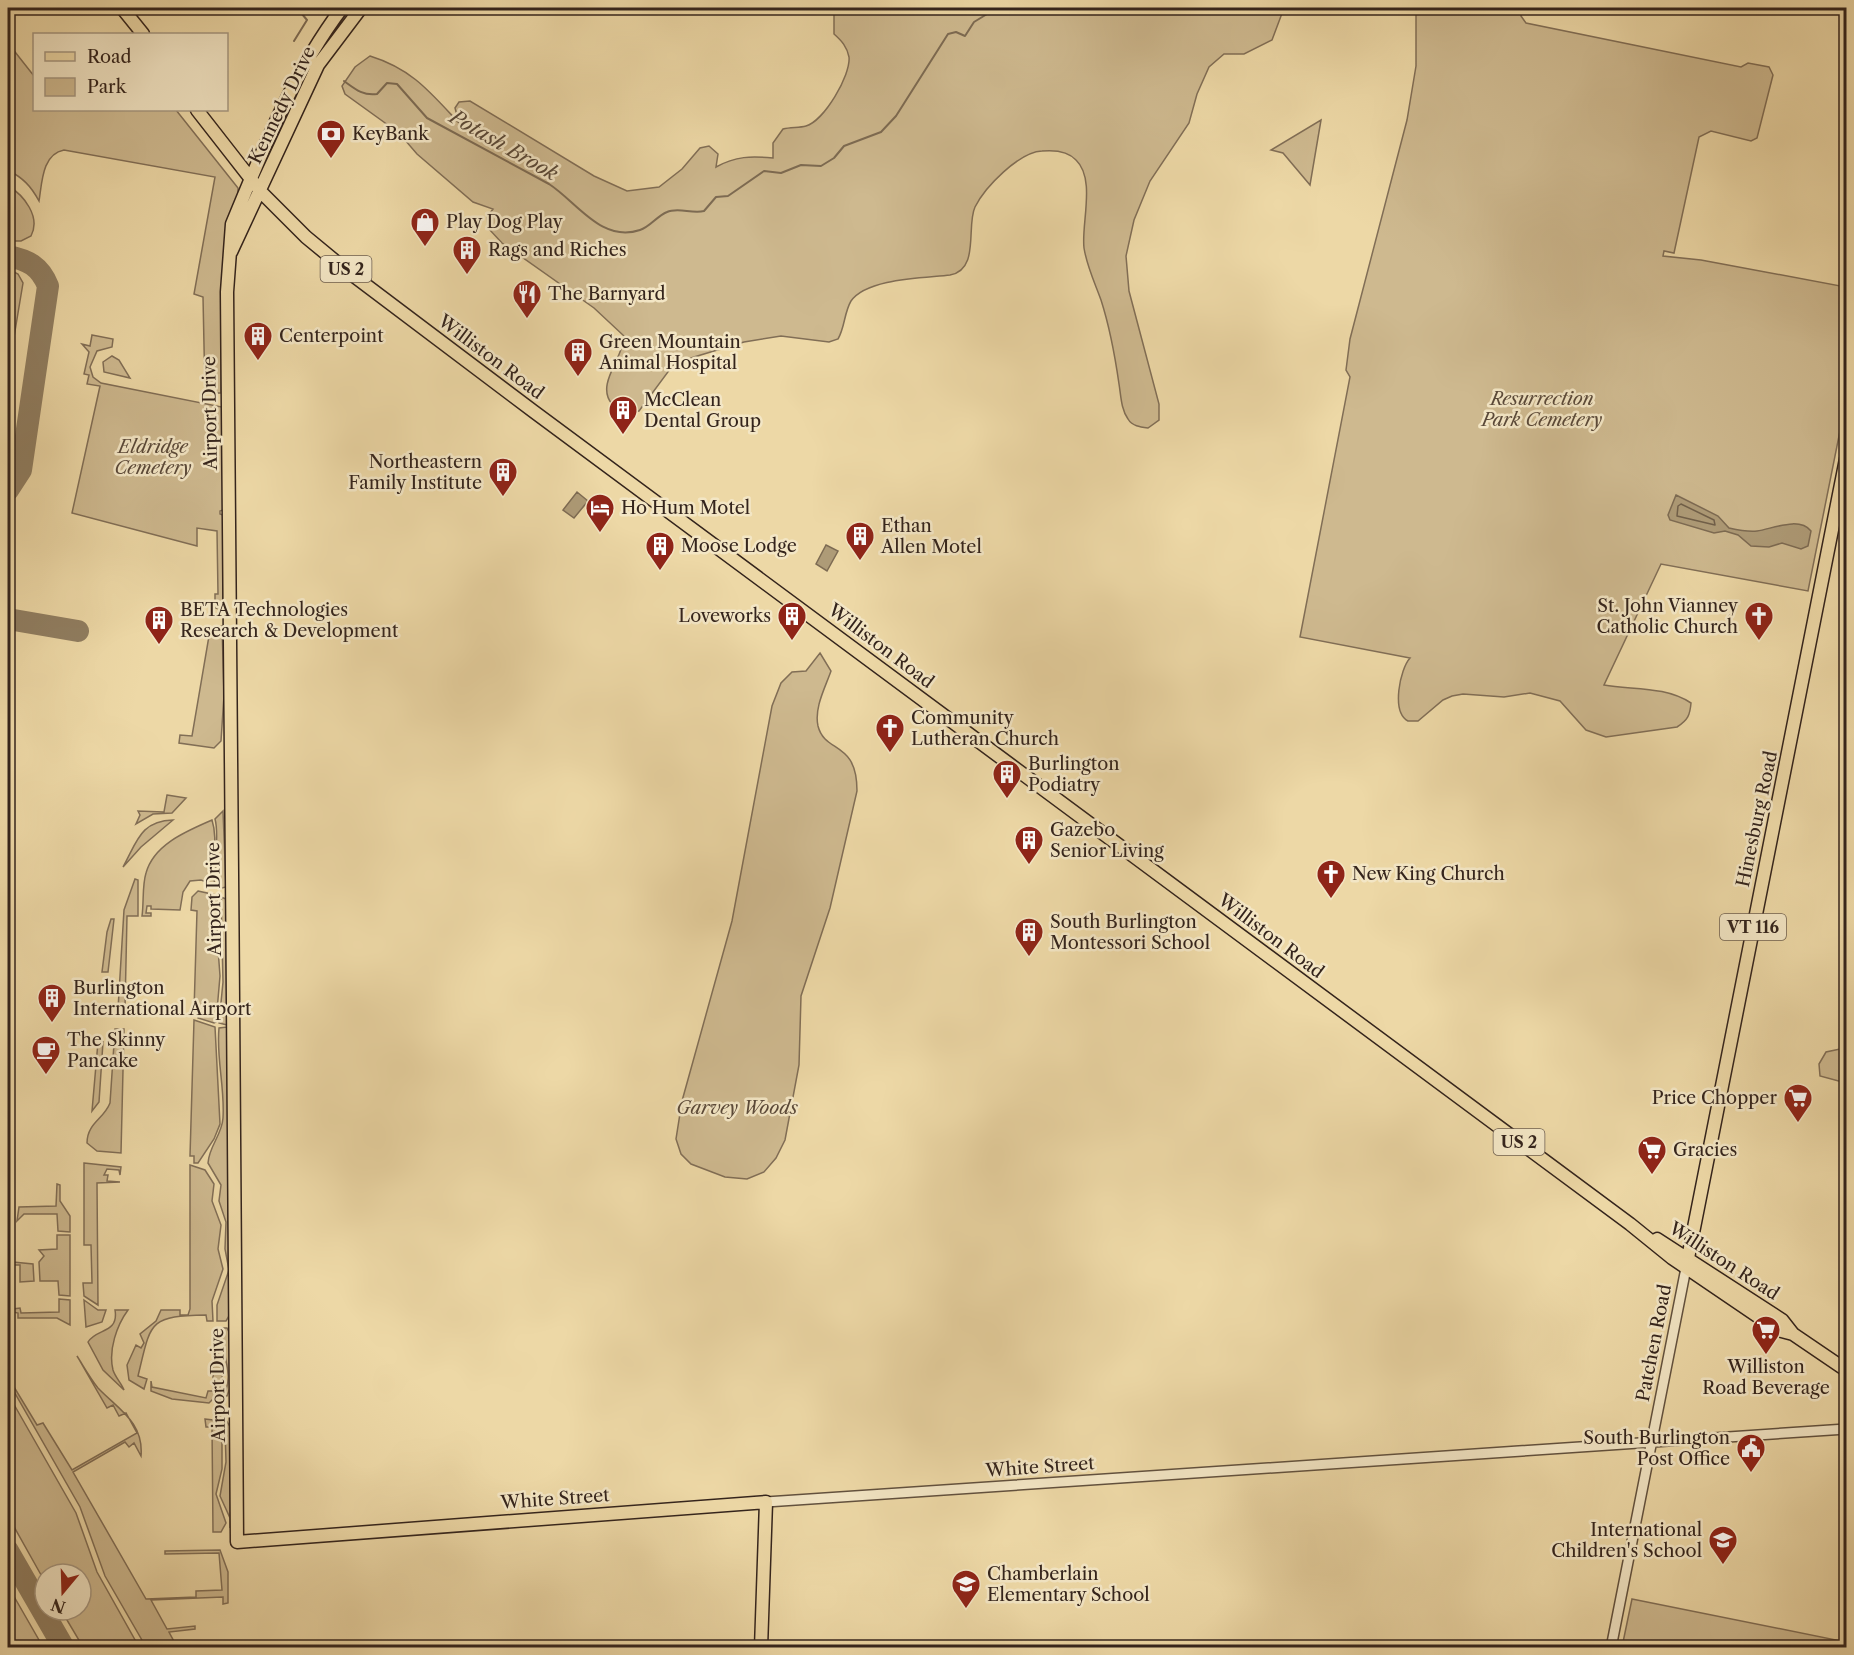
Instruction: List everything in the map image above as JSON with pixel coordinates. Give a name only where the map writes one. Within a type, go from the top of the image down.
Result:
[{"type":"main road","points":[[122,8],[142,33]]},
{"type":"main road","name":"Kennedy Drive","points":[[252,181],[294,82],[313,48],[342,8]]},
{"type":"main road","name":"Kennedy Drive","points":[[261,192],[300,100],[327,51],[361,8]]},
{"type":"main road","points":[[294,82],[300,100]]},
{"type":"main road","name":"Williston Road","points":[[198,111],[261,192],[321,250],[478,370],[1630,1224],[1687,1263],[1782,1320],[1793,1334],[1846,1370]]},
{"type":"main road","name":"Airport Drive","points":[[237,1542],[229,255],[232,224],[252,181]]},
{"type":"main road","name":"Airport Drive","points":[[229,255],[261,192]]},
{"type":"main road","name":"Hinesburg Road","points":[[1687,1263],[1846,459]]},
{"type":"main road","points":[[761,1647],[766,1502]]},
{"type":"main road","name":"White Street","points":[[237,1542],[766,1502]]},
{"type":"street","name":"Patchen Road","points":[[1611,1647],[1687,1263]]},
{"type":"street","name":"White Street","points":[[766,1502],[1651,1441],[1846,1430]]},
{"type":"green space","points":[[834,8],[1284,8],[1272,40],[1244,54],[1224,54],[1209,67],[1197,94],[1189,123],[1150,181],[1134,220],[1126,256],[1129,291],[1159,404],[1159,420],[1148,428],[1139,427],[1130,421],[1124,411],[1107,321],[1084,248],[1087,190],[1085,178],[1082,168],[1069,155],[1042,151],[1023,157],[986,190],[975,207],[969,256],[959,271],[950,275],[883,283],[859,293],[851,301],[838,339],[829,342],[781,336],[744,342],[673,365],[639,411],[627,412],[621,411],[612,404],[607,388],[608,379],[620,353],[624,336],[594,308],[502,243],[488,228],[487,217],[493,209],[473,202],[417,154],[399,133],[345,94],[342,86],[355,67],[370,56],[385,61],[409,75],[459,123],[455,108],[459,102],[470,101],[594,176],[627,191],[659,187],[682,169],[700,148],[709,146],[718,154],[716,167],[744,158],[773,158],[773,143],[783,129],[806,126],[821,116],[846,75],[849,57],[842,42],[834,34]]},
{"type":"green space","name":"Resurrection Park Cemetery","points":[[1416,8],[1522,8],[1521,16],[1526,23],[1741,67],[1748,63],[1769,67],[1773,75],[1757,138],[1751,141],[1711,131],[1699,137],[1674,253],[1664,251],[1663,256],[1701,260],[1846,287],[1846,401],[1808,591],[1661,564],[1604,685],[1660,691],[1691,703],[1688,717],[1677,727],[1606,737],[1586,730],[1560,701],[1530,693],[1504,697],[1463,694],[1452,696],[1443,700],[1418,721],[1408,721],[1400,709],[1399,690],[1403,671],[1410,658],[1300,637],[1350,377],[1346,370],[1350,339],[1407,120],[1416,66]]},
{"type":"green space","points":[[8,43],[33,75],[33,111],[177,111],[238,188],[238,196],[226,235],[222,276],[221,393],[205,393],[203,297],[194,294],[215,177],[64,150],[51,157],[47,163],[42,178],[39,201],[26,183],[8,170]]},
{"type":"green space","points":[[1321,120],[1310,185],[1283,153],[1271,150]]},
{"type":"green space","points":[[8,186],[25,201],[34,221],[31,236],[21,241],[8,241]]},
{"type":"green space","points":[[8,269],[18,274],[23,283],[8,373]]},
{"type":"green space","name":"Eldridge Cemetery","points":[[92,335],[113,339],[112,347],[97,351],[90,367],[93,377],[101,383],[222,407],[223,510],[220,514],[223,515],[223,610],[215,608],[215,594],[218,594],[217,531],[197,528],[197,546],[72,513],[100,386],[87,384],[89,375],[84,374],[89,352],[82,344],[90,346]]},
{"type":"green space","points":[[112,356],[119,360],[130,378],[104,372],[103,362]]},
{"type":"green space","points":[[222,626],[224,695],[221,741],[214,748],[179,743],[180,735],[192,736],[210,630]]},
{"type":"green space","name":"Garvey Woods","points":[[820,653],[831,671],[819,705],[818,726],[827,741],[847,755],[852,763],[856,775],[857,791],[830,908],[801,996],[799,1065],[785,1140],[776,1158],[764,1172],[747,1179],[725,1177],[691,1164],[681,1154],[676,1139],[682,1101],[732,921],[772,706],[781,683],[792,672],[806,671]]},
{"type":"green space","points":[[167,795],[186,798],[172,813],[153,814],[136,824],[140,815],[138,811],[164,812]]},
{"type":"green space","points":[[223,811],[226,887],[222,888],[216,874],[215,819]]},
{"type":"green space","points":[[173,820],[141,847],[123,867],[136,841],[146,829],[162,821]]},
{"type":"green space","points":[[212,820],[215,836],[213,869],[215,885],[201,880],[190,881],[183,892],[180,910],[151,909],[151,906],[147,906],[146,913],[151,913],[151,916],[142,916],[146,873],[156,854],[173,840]]},
{"type":"green space","points":[[135,879],[138,880],[138,916],[127,916],[125,1008],[120,1005],[118,1009],[124,910]]},
{"type":"green space","points":[[198,891],[216,895],[221,907],[217,935],[220,976],[216,1022],[214,1023],[198,1018],[198,1011],[194,1011],[197,911],[191,910],[192,897]]},
{"type":"green space","points":[[221,897],[226,899],[227,1025],[219,1023],[223,982]]},
{"type":"green space","points":[[111,919],[114,919],[108,972],[102,972],[107,932]]},
{"type":"green space","points":[[194,1020],[215,1027],[220,1124],[214,1139],[198,1163],[194,1163],[194,1156],[190,1156]]},
{"type":"green space","points":[[227,1027],[229,1268],[225,1249],[226,1222],[219,1201],[221,1185],[208,1163],[223,1118],[218,1039],[219,1028]]},
{"type":"green space","points":[[115,1029],[124,1029],[121,1153],[97,1151],[87,1143],[90,1131],[110,1103]]},
{"type":"green space","points":[[98,1042],[103,1042],[99,1102],[92,1111]]},
{"type":"green space","points":[[1840,1049],[1846,1051],[1846,1083],[1820,1076],[1819,1064],[1826,1052]]},
{"type":"green space","points":[[84,1163],[121,1167],[120,1175],[119,1170],[107,1169],[104,1175],[108,1175],[107,1181],[120,1182],[97,1183],[98,1305],[84,1296],[83,1283],[92,1283],[91,1245],[84,1245]]},
{"type":"green space","points":[[190,1165],[205,1170],[214,1184],[212,1201],[221,1225],[218,1249],[223,1269],[212,1301],[213,1321],[207,1321],[206,1315],[173,1317],[155,1326],[146,1344],[138,1376],[147,1379],[144,1389],[129,1380],[127,1365],[136,1345],[141,1348],[144,1343],[140,1334],[156,1321],[161,1310],[180,1310],[180,1315],[188,1315],[190,1309]]},
{"type":"green space","points":[[57,1184],[60,1185],[60,1201],[70,1216],[70,1232],[58,1231],[57,1214],[24,1214],[17,1221],[19,1207],[56,1206]]},
{"type":"green space","points":[[57,1235],[70,1235],[70,1296],[59,1295],[58,1281],[40,1281],[39,1262],[44,1256],[39,1250],[57,1249]]},
{"type":"green space","points":[[13,1262],[33,1264],[34,1281],[20,1282],[20,1265],[13,1265]]},
{"type":"green space","points":[[229,1271],[229,1316],[226,1321],[217,1321],[217,1305]]},
{"type":"green space","points":[[59,1299],[70,1300],[70,1325],[57,1318],[18,1318],[18,1313],[13,1312],[13,1309],[20,1308],[21,1313],[59,1312]]},
{"type":"green space","points":[[84,1300],[98,1310],[106,1310],[102,1322],[86,1327]]},
{"type":"green space","points":[[115,1310],[128,1310],[117,1330],[112,1354],[113,1370],[124,1390],[103,1370],[88,1342],[114,1323]]},
{"type":"green space","points":[[219,1328],[227,1328],[230,1334],[230,1388],[227,1396],[220,1400],[228,1384],[228,1374]]},
{"type":"green space","points":[[213,1337],[217,1353],[222,1357],[222,1376],[218,1393],[209,1403],[172,1399],[151,1391],[151,1381],[152,1387],[206,1398],[208,1391],[213,1391]]},
{"type":"green space","points":[[77,1356],[98,1388],[125,1414],[119,1416],[113,1405],[107,1408]]},
{"type":"green space","points":[[8,1377],[37,1425],[43,1423],[72,1470],[137,1433],[129,1418],[138,1434],[141,1456],[134,1443],[129,1447],[125,1442],[73,1472],[146,1599],[196,1597],[196,1591],[222,1590],[219,1553],[165,1554],[165,1551],[220,1550],[228,1572],[228,1603],[223,1604],[223,1597],[151,1600],[167,1629],[195,1626],[195,1629],[169,1632],[177,1647],[146,1647],[105,1576],[80,1507],[8,1381]]},
{"type":"green space","points":[[8,1394],[76,1513],[97,1572],[139,1647],[83,1647],[68,1622],[93,1622],[93,1562],[34,1562],[8,1516]]},
{"type":"green space","points":[[218,1416],[226,1420],[231,1428],[230,1528],[230,1518],[220,1496],[226,1462],[225,1428],[217,1419]]},
{"type":"green space","points":[[205,1419],[213,1420],[222,1429],[222,1469],[216,1494],[226,1523],[221,1532],[213,1532],[212,1427],[206,1427]]},
{"type":"green space","points":[[8,1586],[43,1647],[8,1647]]},
{"type":"green space","points":[[1632,1599],[1846,1642],[1846,1647],[1622,1647]]},
{"type":"water","points":[[577,492],[588,501],[574,518],[563,510]]},
{"type":"water","points":[[1676,495],[1718,516],[1729,528],[1754,531],[1800,524],[1811,531],[1808,546],[1801,549],[1782,543],[1769,547],[1751,546],[1738,535],[1725,531],[1714,533],[1670,520],[1668,515]]},
{"type":"water","points":[[826,545],[838,551],[827,571],[816,564]]},
{"type":"waterway","name":"Potash Brook","points":[[294,41],[307,20],[297,8]]},
{"type":"waterway","name":"Potash Brook","points":[[344,81],[367,94],[377,94],[387,83],[397,84],[427,118],[549,184],[601,226],[613,231],[626,232],[644,229],[663,214],[671,211],[704,211],[716,197],[728,196],[764,171],[781,173],[801,165],[821,166],[834,158],[844,146],[881,132],[896,116],[948,34],[956,32],[965,36],[974,22],[997,8]]},
{"type":"taxiway","points":[[8,256],[32,265],[41,273],[48,286],[21,470],[8,490]]},
{"type":"taxiway","points":[[8,619],[78,631]]},
{"type":"taxiway","points":[[8,1551],[64,1648]]},
{"type":"place","name":"KeyBank","points":[[331,160]]},
{"type":"place","name":"Play Dog Play","points":[[425,248]]},
{"type":"place","name":"Rags and Riches","points":[[467,276]]},
{"type":"place","name":"The Barnyard","points":[[527,320]]},
{"type":"place","name":"Centerpoint","points":[[258,362]]},
{"type":"place","name":"Green Mountain Animal Hospital","points":[[578,378]]},
{"type":"place","name":"McClean Dental Group","points":[[623,436]]},
{"type":"place","name":"Northeastern Family Institute","points":[[503,498]]},
{"type":"place","name":"Ho Hum Motel","points":[[600,534]]},
{"type":"place","name":"Ethan Allen Motel","points":[[860,562]]},
{"type":"place","name":"Moose Lodge","points":[[660,572]]},
{"type":"place","name":"Loveworks","points":[[792,642]]},
{"type":"place","name":"St. John Vianney Catholic Church","points":[[1759,642]]},
{"type":"place","name":"BETA Technologies Research & Development","points":[[159,646]]},
{"type":"place","name":"Community Lutheran Church","points":[[890,754]]},
{"type":"place","name":"Burlington Podiatry","points":[[1007,800]]},
{"type":"place","name":"Gazebo Senior Living","points":[[1029,866]]},
{"type":"place","name":"New King Church","points":[[1331,900]]},
{"type":"place","name":"South Burlington Montessori School","points":[[1029,958]]},
{"type":"place","name":"Burlington International Airport","points":[[52,1024]]},
{"type":"place","name":"The Skinny Pancake","points":[[46,1076]]},
{"type":"place","name":"Price Chopper","points":[[1798,1124]]},
{"type":"place","name":"Gracies","points":[[1652,1176]]},
{"type":"place","name":"Williston Road Beverage","points":[[1766,1356]]},
{"type":"place","name":"South Burlington Post Office","points":[[1751,1474]]},
{"type":"place","name":"International Children's School","points":[[1723,1566]]},
{"type":"place","name":"Chamberlain Elementary School","points":[[966,1610]]}]
